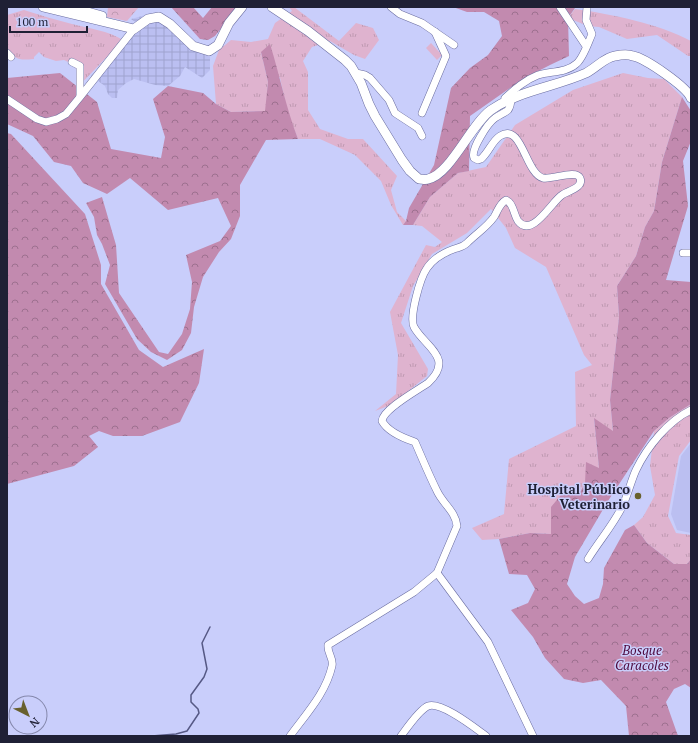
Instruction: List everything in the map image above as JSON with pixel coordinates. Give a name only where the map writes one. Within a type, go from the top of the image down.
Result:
[{"type":"main road","points":[[43,7],[137,26],[159,17],[164,19],[193,46],[209,51],[218,45],[229,23],[242,7]]},
{"type":"main road","points":[[70,7],[137,26]]},
{"type":"main road","points":[[272,7],[308,31],[345,60],[356,73],[375,116],[402,160],[410,171],[419,179],[429,179],[440,174],[477,124],[489,111],[511,98],[587,72],[613,56],[632,55],[645,60],[683,87],[691,98]]},
{"type":"street","points":[[391,7],[400,14],[422,23],[454,45]]},
{"type":"street","points":[[560,7],[586,46]]},
{"type":"street","points":[[489,111],[524,81],[539,75],[569,69],[576,65],[580,60],[592,34],[586,20],[587,7]]},
{"type":"street","points":[[7,99],[20,109],[37,119],[46,122],[57,119],[66,114],[137,26]]},
{"type":"street","points":[[422,113],[446,56],[435,32]]},
{"type":"street","points":[[72,62],[80,66],[80,97]]},
{"type":"street","points":[[356,73],[370,78],[389,100],[395,113],[418,128],[422,136]]},
{"type":"street","points":[[290,736],[326,685],[333,662],[328,646],[332,642],[369,621],[414,592],[437,573],[457,526],[457,520],[437,492],[415,442],[396,434],[387,428],[382,421],[382,417],[388,411],[428,384],[436,372],[438,358],[413,323],[418,287],[426,270],[432,262],[442,254],[462,247],[490,223],[503,202],[506,200],[509,202],[518,220],[522,224],[534,224],[545,214],[556,199],[564,193],[575,189],[580,182],[578,176],[573,174],[550,178],[538,176],[530,167],[518,141],[514,136],[508,133],[502,134],[496,138],[481,159],[478,160],[474,158],[473,153],[485,129],[495,118],[509,109],[511,106],[511,98]]},
{"type":"street","points":[[683,253],[691,253]]},
{"type":"street","points":[[588,558],[623,505],[636,470],[647,451],[670,423],[680,415],[691,410]]},
{"type":"street","points":[[437,573],[488,642],[533,736]]},
{"type":"street","points":[[401,736],[422,710],[429,705],[438,706],[470,723],[486,736]]},
{"type":"shaded area","points":[[157,13],[171,29],[210,51],[210,70],[202,78],[185,67],[180,76],[168,86],[155,85],[134,79],[126,83],[118,90],[117,98],[112,98],[108,94],[105,86],[91,76],[138,24],[131,19]]},
{"type":"shaded area","points":[[691,443],[691,533],[677,530],[671,514],[681,456]]},
{"type":"green space","points":[[108,7],[139,7],[127,21],[107,17]]},
{"type":"green space","points":[[171,7],[193,7],[203,18],[212,7],[238,7],[215,36],[208,40],[200,39]]},
{"type":"green space","points":[[289,7],[294,7],[339,41],[356,23],[373,28],[379,40],[365,59],[354,55],[330,41],[312,47],[303,61],[308,72],[308,110],[320,129],[348,139],[363,139],[397,176],[391,190],[397,212],[406,221],[403,225],[391,205],[381,181],[355,155],[320,139],[298,139],[288,114],[280,78],[261,52],[268,82],[266,111],[231,112],[216,104],[213,66],[219,50],[231,40],[251,42],[268,39],[275,23],[292,11]]},
{"type":"green space","points":[[453,7],[574,7],[575,8],[568,18],[569,56],[523,79],[470,116],[469,171],[458,173],[430,197],[413,225],[403,225],[406,221],[409,208],[434,165],[451,88],[470,68],[488,55],[502,36],[499,21],[484,12],[467,12]]},
{"type":"green space","points":[[575,9],[634,20],[679,35],[691,41],[691,56],[688,56],[657,35],[627,39],[599,27],[588,26],[568,18]]},
{"type":"green space","points":[[24,10],[105,32],[123,40],[76,89],[76,69],[72,64],[64,60],[56,61],[44,57],[39,52],[34,59],[19,59],[13,56],[7,49],[7,15]]},
{"type":"green space","points":[[431,43],[442,55],[437,60],[426,48]]},
{"type":"green space","points":[[270,44],[298,139],[266,140],[240,185],[240,216],[231,239],[219,252],[203,277],[194,307],[191,333],[182,350],[167,360],[151,352],[137,339],[105,284],[110,265],[97,235],[94,217],[86,203],[102,197],[116,245],[119,293],[159,352],[168,354],[182,334],[190,309],[192,282],[186,255],[220,241],[231,226],[218,198],[168,210],[130,178],[107,194],[83,183],[71,166],[54,162],[33,136],[7,124],[7,78],[60,73],[97,102],[111,149],[161,158],[165,137],[153,99],[168,86],[203,93],[216,104],[231,112],[265,111],[268,82],[261,52]]},
{"type":"green space","points":[[623,73],[648,78],[664,79],[682,97],[662,162],[654,211],[645,227],[636,256],[617,286],[619,317],[610,400],[613,432],[594,419],[599,468],[585,483],[551,534],[530,533],[499,539],[482,540],[472,528],[504,514],[509,459],[576,426],[575,372],[592,365],[584,355],[546,267],[515,248],[506,228],[491,209],[467,233],[432,254],[413,286],[401,323],[428,369],[427,376],[391,405],[375,411],[396,394],[398,355],[390,312],[426,245],[435,247],[442,242],[422,226],[413,225],[430,197],[458,173],[486,167],[515,125],[573,90]]},
{"type":"green space","name":"Bosque Caracoles","points":[[682,97],[691,111],[691,141],[683,161],[688,206],[666,280],[691,282],[691,404],[669,418],[654,431],[608,501],[575,557],[567,584],[575,596],[584,604],[599,598],[603,584],[604,568],[625,530],[634,525],[647,543],[674,564],[687,564],[691,559],[691,688],[685,684],[674,689],[666,702],[678,736],[629,736],[626,706],[601,680],[583,683],[564,679],[545,658],[533,637],[511,610],[528,603],[535,589],[527,575],[509,574],[499,539],[530,533],[551,534],[551,507],[565,490],[579,494],[585,483],[586,462],[599,468],[594,418],[613,431],[610,400],[619,317],[617,286],[636,256],[645,227],[654,211],[662,162]]},
{"type":"green space","points":[[7,133],[11,134],[85,214],[101,265],[101,284],[139,350],[163,367],[204,349],[199,383],[180,422],[142,436],[113,436],[99,431],[89,436],[98,447],[74,466],[7,484]]},
{"type":"green space","points":[[691,404],[691,440],[679,456],[668,516],[676,533],[691,535],[691,559],[687,564],[674,564],[647,543],[634,525],[643,517],[655,495],[650,466],[654,431],[669,418]]},
{"type":"waterway","points":[[152,736],[176,734],[187,731],[199,713],[198,709],[191,702],[191,695],[204,677],[207,669],[202,643],[210,627]]},
{"type":"place","name":"Hospital Público Veterinario","points":[[638,496]]}]
